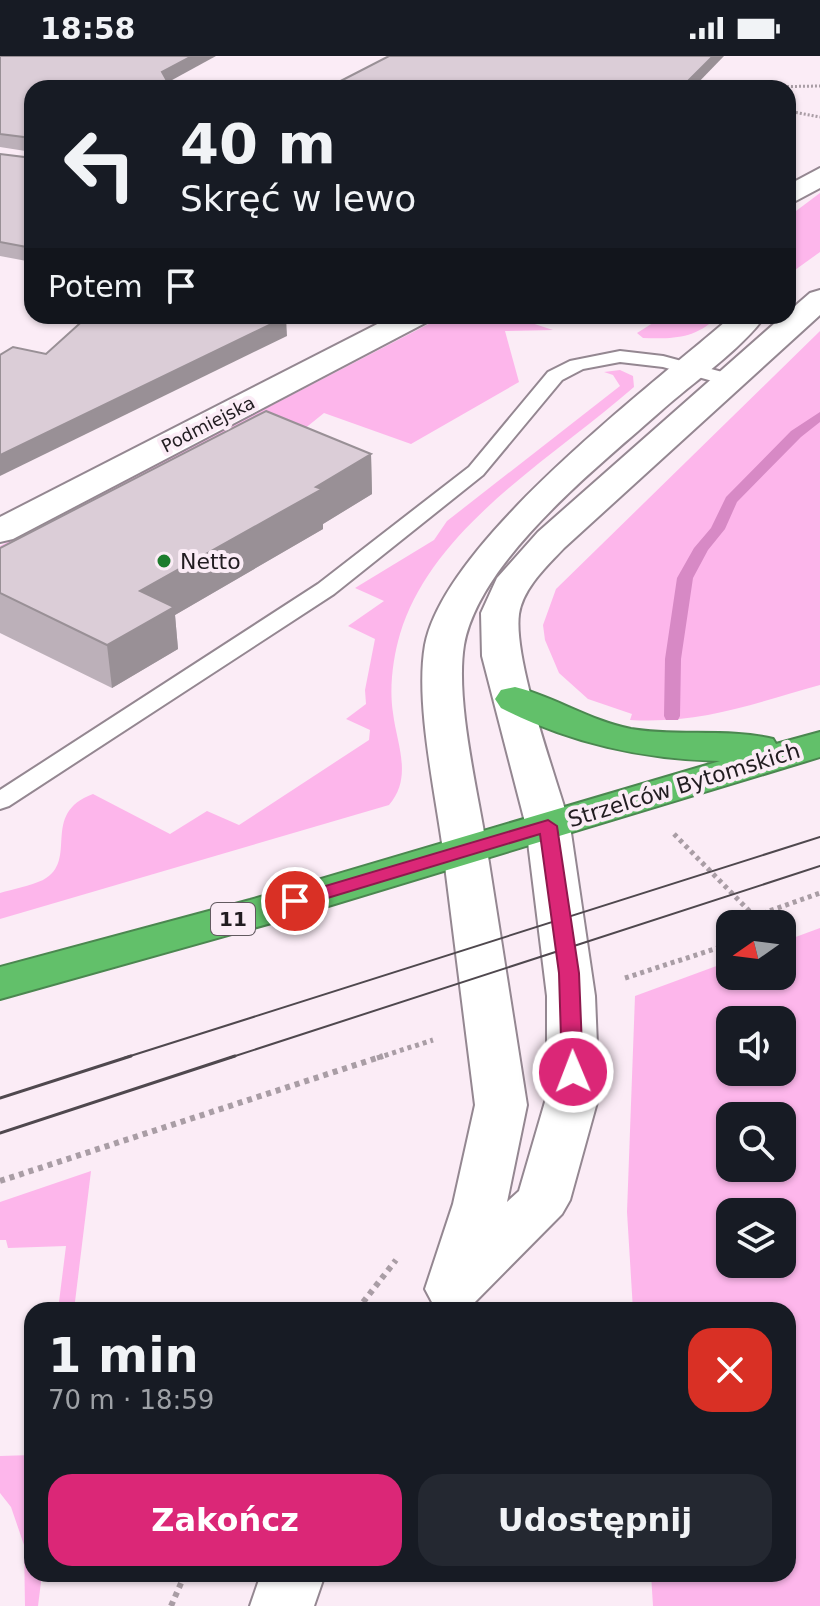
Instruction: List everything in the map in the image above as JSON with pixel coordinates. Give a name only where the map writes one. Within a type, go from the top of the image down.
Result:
[{"type":"highway","points":[[515,699],[562,724],[647,746],[814,746]]},
{"type":"highway","name":"Strzelców Bytomskich","points":[[548,826],[814,746]]},
{"type":"highway","name":"11","points":[[0,983],[266,910],[548,826]]},
{"type":"street","points":[[796,192],[820,176]]},
{"type":"street","points":[[796,302],[811,284]]},
{"type":"street","name":"Podmiejska","points":[[0,531],[401,324]]},
{"type":"street","points":[[447,1299],[480,1204],[501,1105],[443,689],[445,644],[461,599],[491,555],[571,473],[741,324]]},
{"type":"street","points":[[447,1299],[543,1200],[573,1095],[571,996],[548,826],[502,656],[500,613],[516,578],[551,540],[730,380],[777,324]]},
{"type":"street","points":[[282,1606],[290,1582]]},
{"type":"lane","points":[[0,801],[326,589],[476,471],[555,376],[571,366],[599,356],[637,355],[730,380]]},
{"type":"path","points":[[796,86],[820,86]]},
{"type":"path","points":[[796,112],[820,117]]},
{"type":"path","points":[[670,830],[749,910]]},
{"type":"path","points":[[772,910],[820,893]]},
{"type":"path","points":[[622,979],[716,949]]},
{"type":"path","points":[[0,1181],[438,1039]]},
{"type":"path","points":[[171,1606],[182,1582]]},
{"type":"shaded area","points":[[820,193],[820,252],[796,269],[796,211]]},
{"type":"shaded area","points":[[429,324],[535,324],[553,330],[505,331],[519,382],[411,444],[324,413],[298,434],[0,593],[0,546]]},
{"type":"shaded area","points":[[651,324],[709,324],[682,336],[643,338],[637,333]]},
{"type":"shaded area","points":[[820,331],[820,685],[726,711],[680,719],[630,720],[632,714],[588,699],[559,673],[545,640],[543,625],[556,589]]},
{"type":"shaded area","points":[[620,370],[633,376],[634,387],[499,497],[439,560],[416,596],[400,634],[394,663],[392,703],[402,772],[396,794],[389,805],[0,919],[0,893],[43,880],[54,871],[59,861],[63,825],[68,813],[77,803],[93,794],[170,834],[207,811],[239,825],[369,740],[370,730],[346,719],[366,704],[365,690],[375,639],[348,626],[384,601],[355,588],[434,540],[447,521],[620,386],[613,375],[604,372]]},
{"type":"shaded area","points":[[820,928],[820,1606],[653,1606],[652,1582],[796,1582],[796,1302],[633,1302],[627,1212],[635,996],[716,966],[716,990],[796,990],[796,937]]},
{"type":"shaded area","points":[[91,1171],[75,1302],[59,1302],[66,1246],[8,1248],[6,1240],[0,1240],[0,1202]]},
{"type":"shaded area","points":[[24,1455],[24,1545],[11,1507],[0,1493],[0,1456]]},
{"type":"shaded area","points":[[25,1582],[41,1582],[38,1606],[25,1606]]},
{"type":"building","points":[[0,56],[192,56],[162,72],[166,80],[24,80],[24,137],[0,134]]},
{"type":"building","points":[[389,56],[713,56],[689,80],[342,80]]},
{"type":"building","points":[[0,154],[24,157],[24,246],[0,242]]},
{"type":"building","points":[[79,324],[271,324],[0,455],[0,355],[13,347],[46,354]]},
{"type":"building","points":[[266,411],[371,454],[316,487],[322,489],[140,591],[174,607],[107,645],[0,593],[0,548]]},
{"type":"waterway","points":[[672,716],[673,659],[685,578],[701,548],[718,529],[731,500],[796,434],[820,416]]},
{"type":"tram line","points":[[124,1058],[820,837]]},
{"type":"tram line","points":[[229,1058],[820,866]]},
{"type":"tram line","points":[[0,1098],[131,1056]]},
{"type":"tram line","points":[[0,1133],[235,1056]]},
{"type":"place","name":"Netto","points":[[164,561]]},
{"type":"route","points":[[295,901],[548,826],[569,973],[573,1072]]}]
